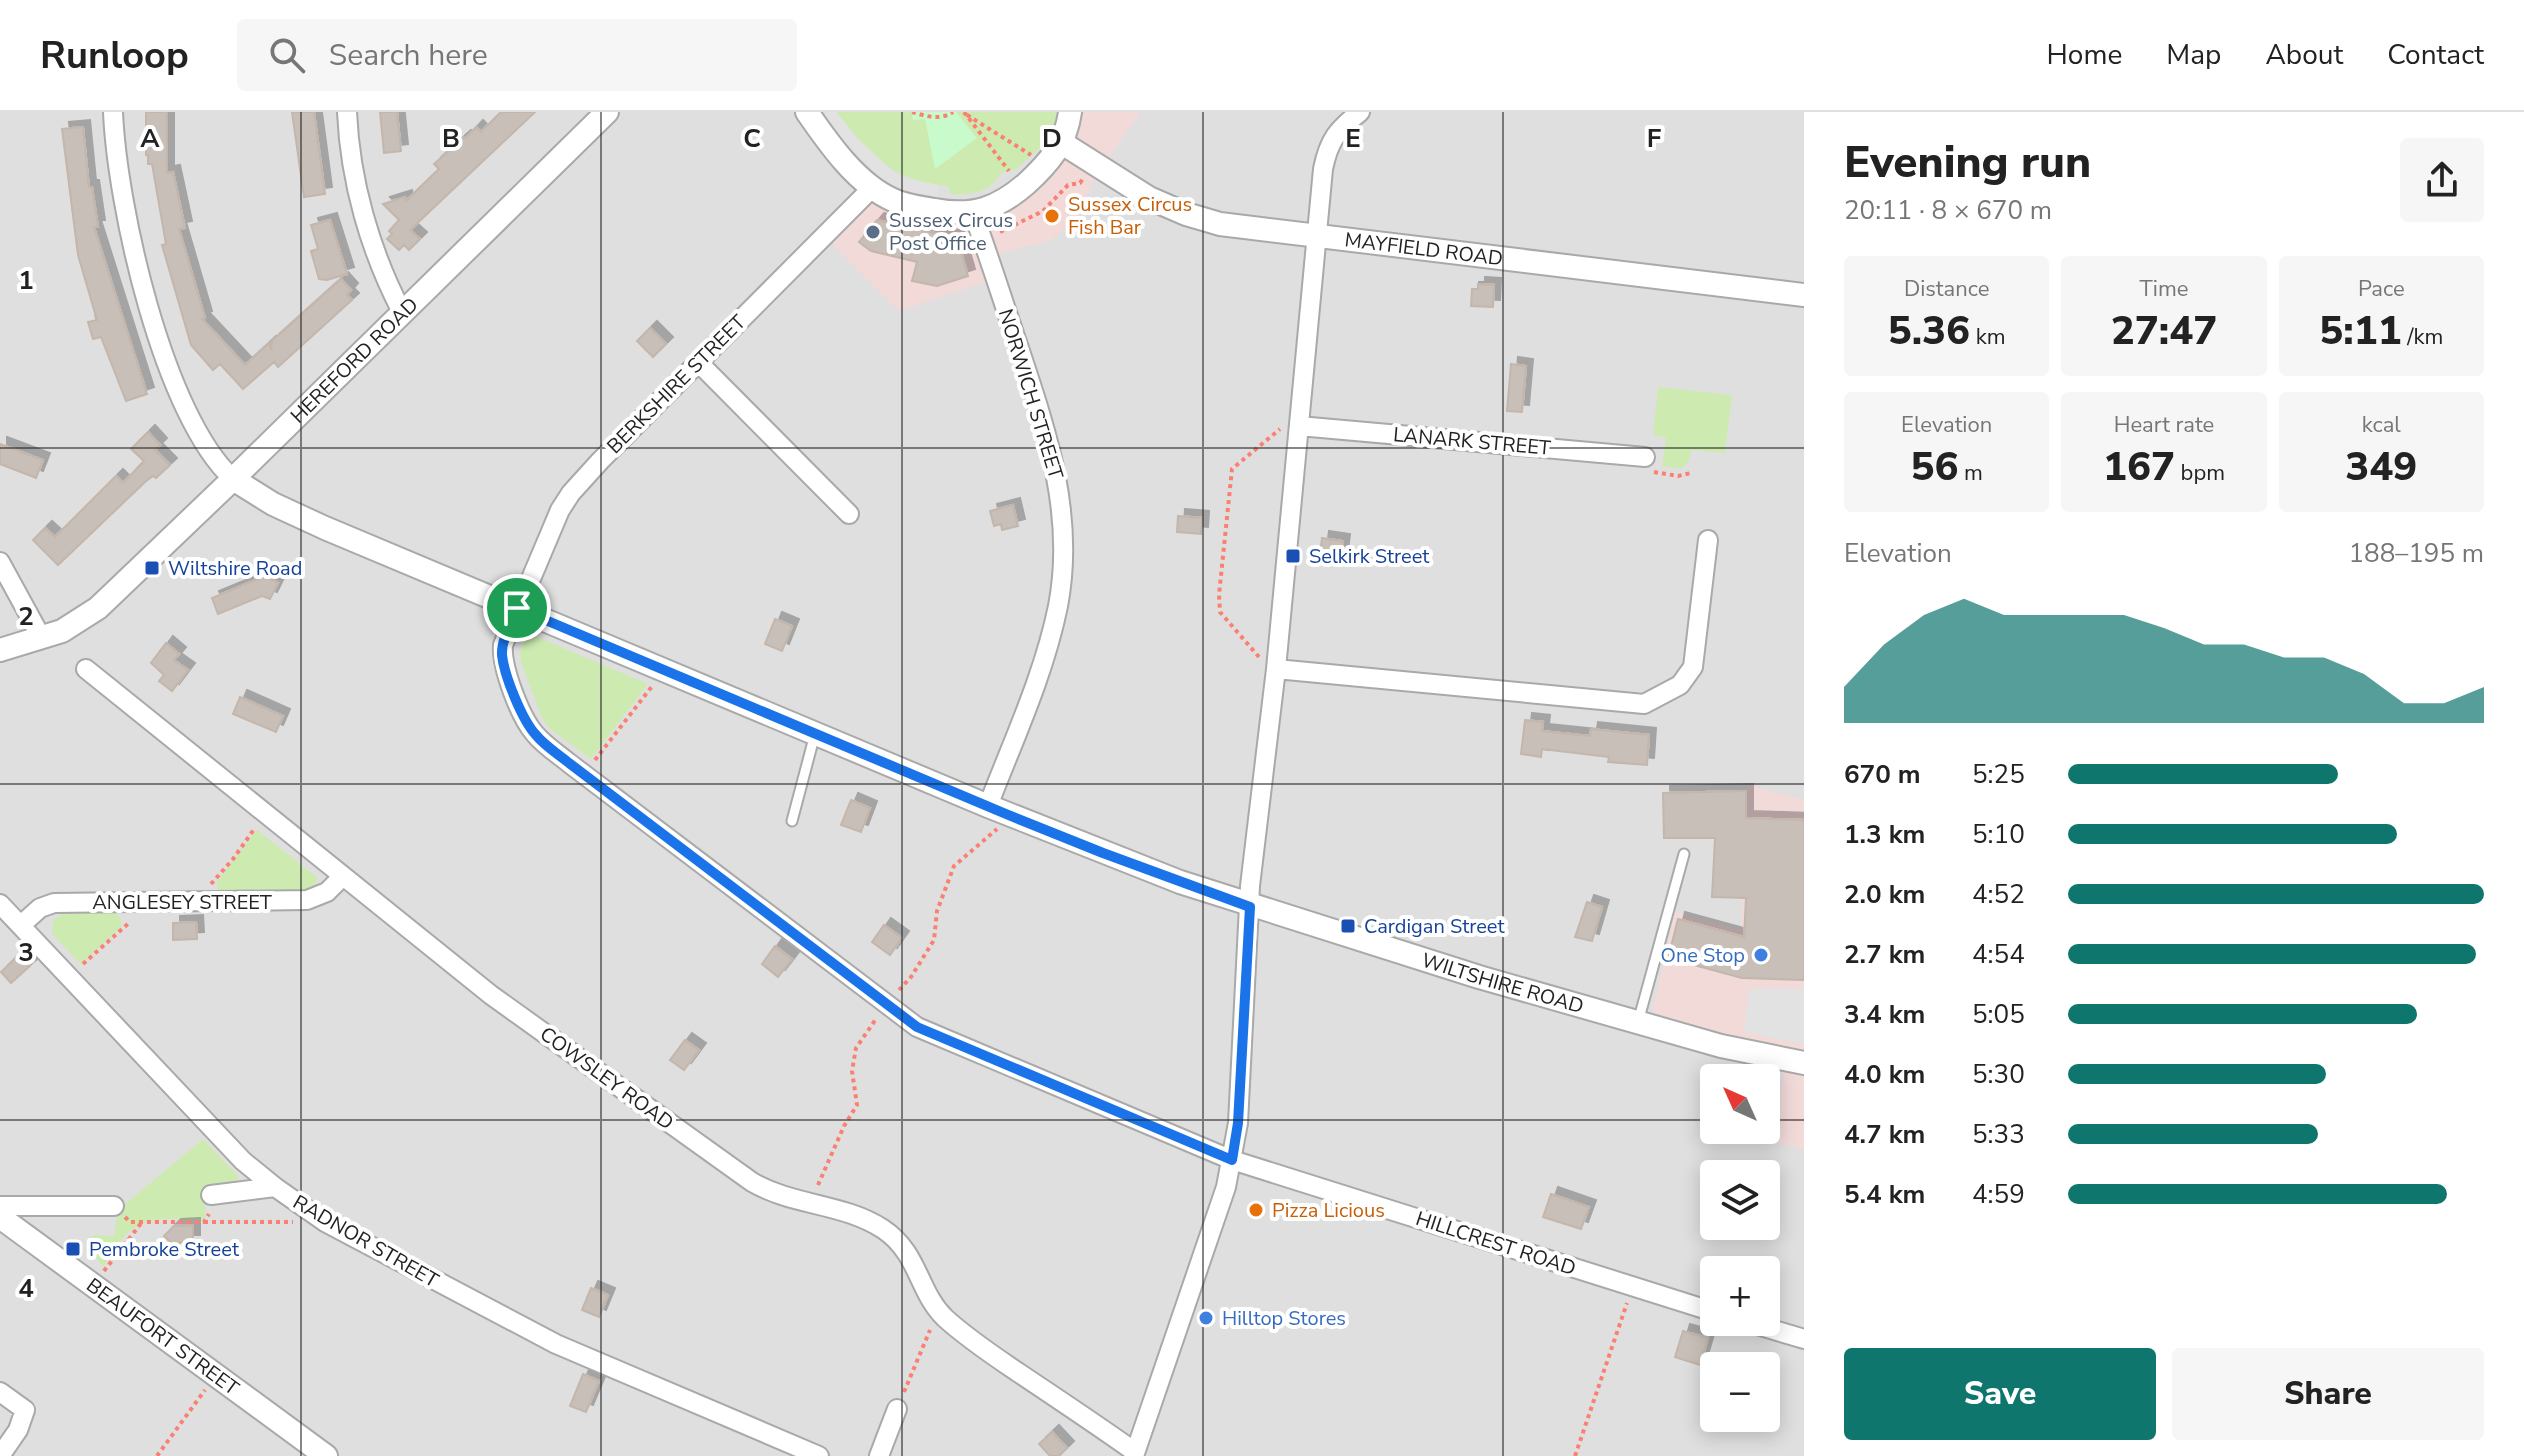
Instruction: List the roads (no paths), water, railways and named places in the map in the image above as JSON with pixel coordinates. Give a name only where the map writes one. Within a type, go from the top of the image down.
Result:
[{"type":"street","points":[[113,112],[127,220],[163,349],[183,404],[209,453],[233,479]]},
{"type":"street","points":[[347,112],[358,186],[369,231],[385,279],[402,312]]},
{"type":"street","name":"HEREFORD ROAD","points":[[0,650],[62,631],[98,608],[607,112]]},
{"type":"street","points":[[807,112],[832,147],[883,195],[904,204],[962,214],[973,213],[1004,200],[1022,187],[1062,143],[1070,112]]},
{"type":"street","points":[[1134,1454],[1226,1187],[1232,1160],[1238,1123],[1250,886],[1275,674],[1315,234],[1328,144],[1344,124],[1360,112]]},
{"type":"street","name":"MAYFIELD ROAD","points":[[1062,143],[1149,198],[1220,224],[1804,295]]},
{"type":"street","name":"BERKSHIRE STREET","points":[[517,608],[560,510],[571,493],[873,187]]},
{"type":"street","name":"NORWICH STREET","points":[[973,213],[1049,445],[1062,506],[1064,537],[1062,581],[1054,626],[997,810]]},
{"type":"street","points":[[698,362],[849,514]]},
{"type":"street","name":"LANARK STREET","points":[[1299,420],[1645,457]]},
{"type":"street","name":"WILTSHIRE ROAD","points":[[233,479],[273,504],[325,528],[1129,863],[1250,907],[1465,973],[1721,1046],[1804,1063]]},
{"type":"street","points":[[1275,674],[1644,704],[1680,685],[1693,667],[1708,540]]},
{"type":"street","points":[[0,562],[41,637]]},
{"type":"street","name":"HILLCREST ROAD","points":[[517,608],[502,656],[511,686],[534,734],[583,775],[917,1027],[1232,1160],[1700,1308]]},
{"type":"street","name":"COWSLEY ROAD","points":[[86,669],[491,995],[752,1182],[784,1196],[854,1214],[886,1231],[911,1258],[938,1310],[977,1344],[1134,1454]]},
{"type":"street","name":"ANGLESEY STREET","points":[[21,925],[49,904],[307,900],[327,892],[342,877]]},
{"type":"street","name":"RADNOR STREET","points":[[0,904],[243,1161],[325,1222],[556,1344],[819,1456]]},
{"type":"street","points":[[211,1195],[275,1187]]},
{"type":"street","points":[[0,1206],[114,1206]]},
{"type":"street","name":"BEAUFORT STREET","points":[[0,1217],[326,1456]]},
{"type":"street","points":[[1780,1332],[1804,1339]]},
{"type":"street","points":[[0,1392],[25,1410],[18,1430],[0,1456]]},
{"type":"street","points":[[879,1456],[897,1409]]},
{"type":"lane","points":[[792,821],[815,734]]},
{"type":"lane","points":[[1638,1022],[1684,854]]},
{"type":"place","name":"Sussex Circus Fish Bar","points":[[1052,216]]},
{"type":"place","name":"Sussex Circus Post Office","points":[[873,232]]},
{"type":"place","name":"Selkirk Street","points":[[1293,556]]},
{"type":"place","name":"Wiltshire Road","points":[[152,568]]},
{"type":"place","name":"Cardigan Street","points":[[1348,926]]},
{"type":"place","name":"One Stop","points":[[1761,955]]},
{"type":"place","name":"Pizza Licious","points":[[1256,1210]]},
{"type":"place","name":"Pembroke Street","points":[[73,1249]]},
{"type":"place","name":"Hilltop Stores","points":[[1206,1318]]}]
